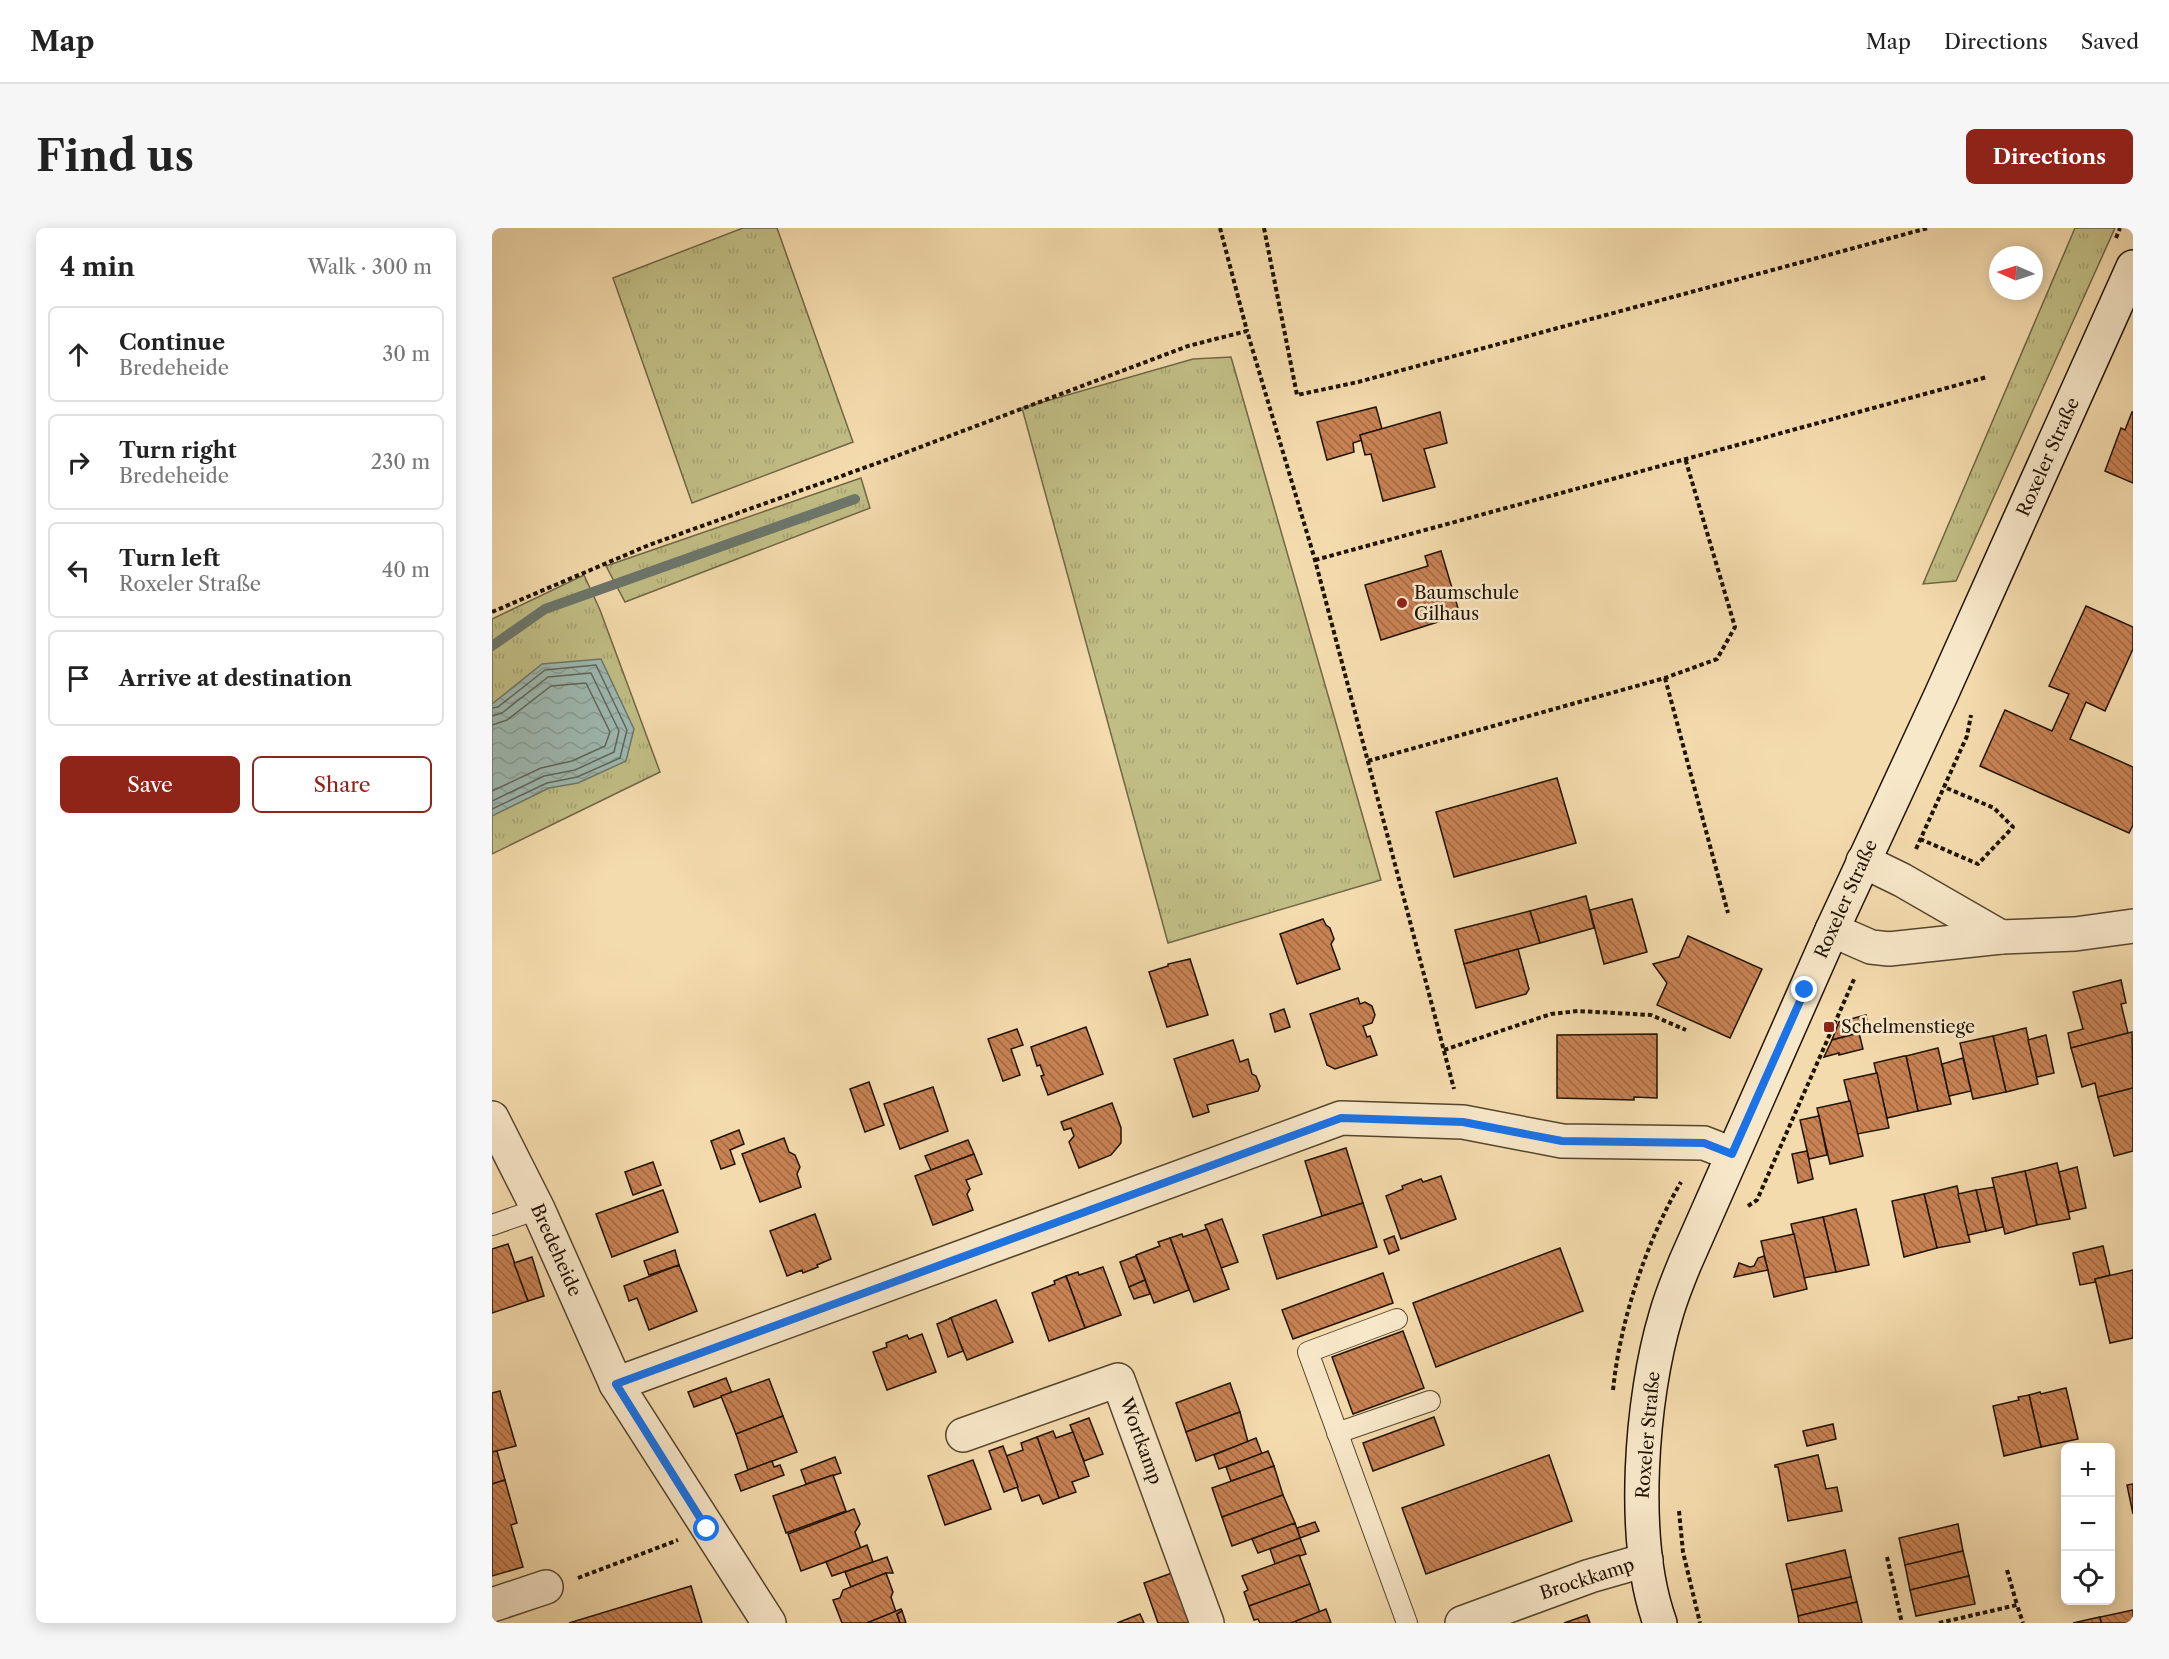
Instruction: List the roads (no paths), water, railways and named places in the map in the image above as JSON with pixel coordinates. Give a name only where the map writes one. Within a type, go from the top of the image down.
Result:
[{"type":"street","name":"Roxeler Straße","points":[[1660,1623],[1646,1560],[1642,1514],[1646,1417],[1653,1369],[1666,1314],[1732,1154],[2133,267]]},
{"type":"street","points":[[1863,861],[1902,880],[2001,937]]},
{"type":"street","points":[[1832,930],[1871,947],[1889,949],[2001,937],[2074,934],[2133,926]]},
{"type":"street","name":"Bredeheide","points":[[492,1118],[538,1209],[616,1384],[769,1623]]},
{"type":"street","points":[[616,1384],[1341,1118],[1463,1122],[1562,1141],[1704,1143],[1732,1154]]},
{"type":"street","name":"Wortkamp","points":[[963,1435],[1118,1380],[1207,1623]]},
{"type":"street","name":"Brockkamp","points":[[1462,1623],[1590,1576],[1646,1560]]},
{"type":"street","points":[[492,1605],[546,1587]]},
{"type":"lane","points":[[492,1225],[538,1209]]},
{"type":"lane","points":[[1397,1319],[1308,1352],[1407,1623]]},
{"type":"lane","points":[[1337,1433],[1430,1401]]},
{"type":"water","points":[[601,659],[634,729],[626,761],[578,783],[549,788],[492,816],[492,704],[542,664]]},
{"type":"waterway","points":[[492,646],[545,609],[855,499]]},
{"type":"place","name":"Baumschule Gilhaus","points":[[1402,603]]},
{"type":"place","name":"Schelmenstiege","points":[[1829,1027]]}]
